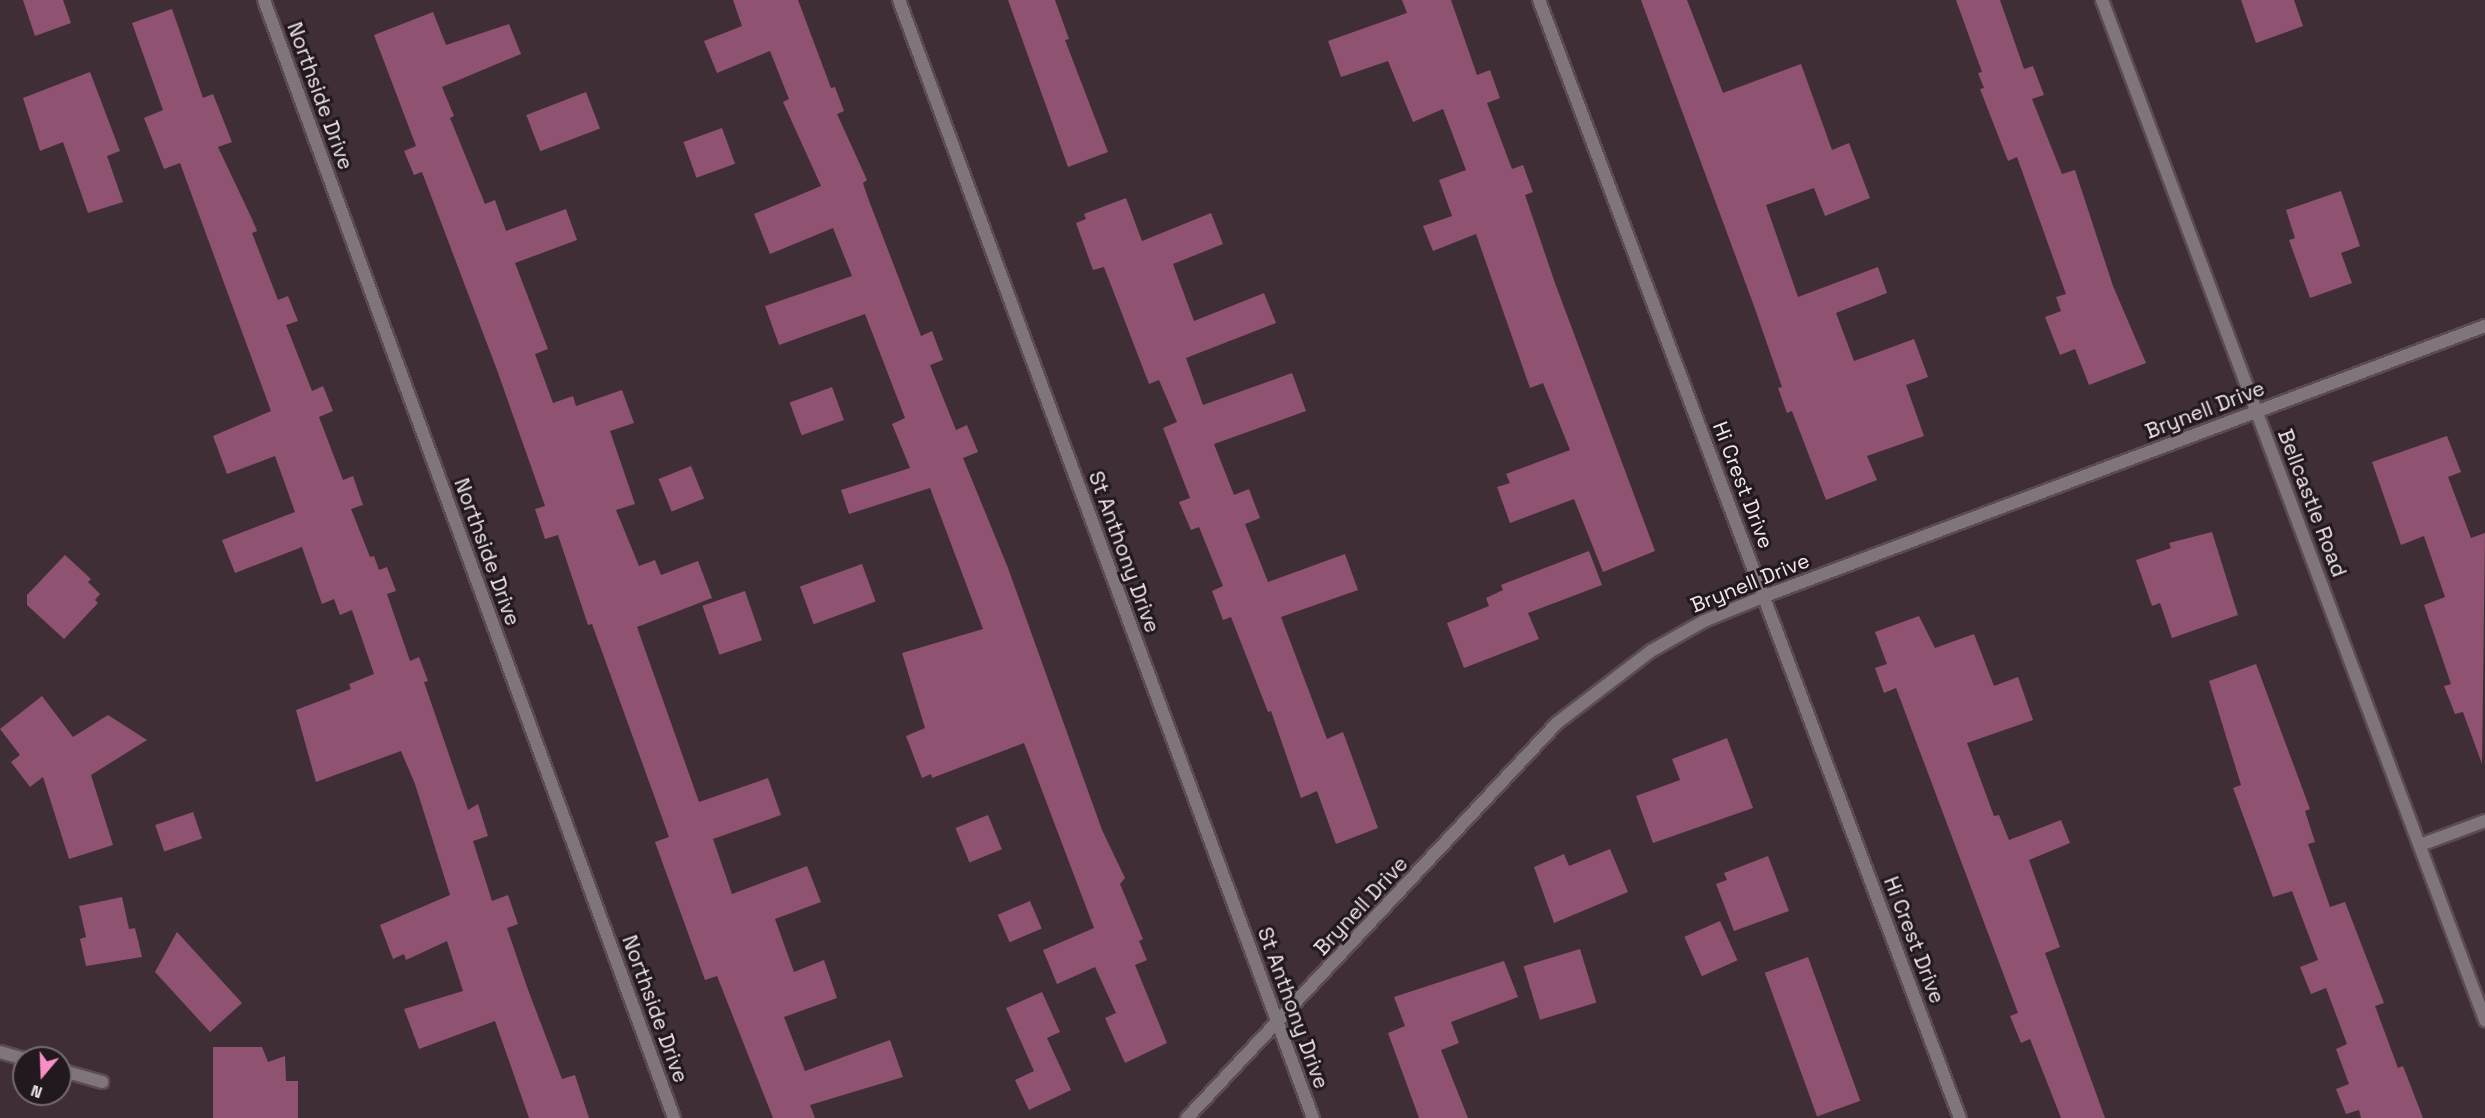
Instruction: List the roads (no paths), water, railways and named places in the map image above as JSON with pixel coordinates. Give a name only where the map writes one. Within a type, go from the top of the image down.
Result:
[{"type":"street","name":"Northside Drive","points":[[264,0],[674,1118]]},
{"type":"street","name":"St Anthony Drive","points":[[899,0],[1313,1118]]},
{"type":"street","name":"Hi Crest Drive","points":[[1539,0],[1960,1118]]},
{"type":"street","name":"Bellcastle Road","points":[[2102,0],[2485,1020]]},
{"type":"street","name":"Brynell Drive","points":[[1187,1118],[1277,1020],[1345,952],[1557,723],[1651,651],[1704,621],[1765,597],[2485,326]]},
{"type":"street","points":[[2420,845],[2485,821]]},
{"type":"street","points":[[72,1074],[102,1083]]}]
